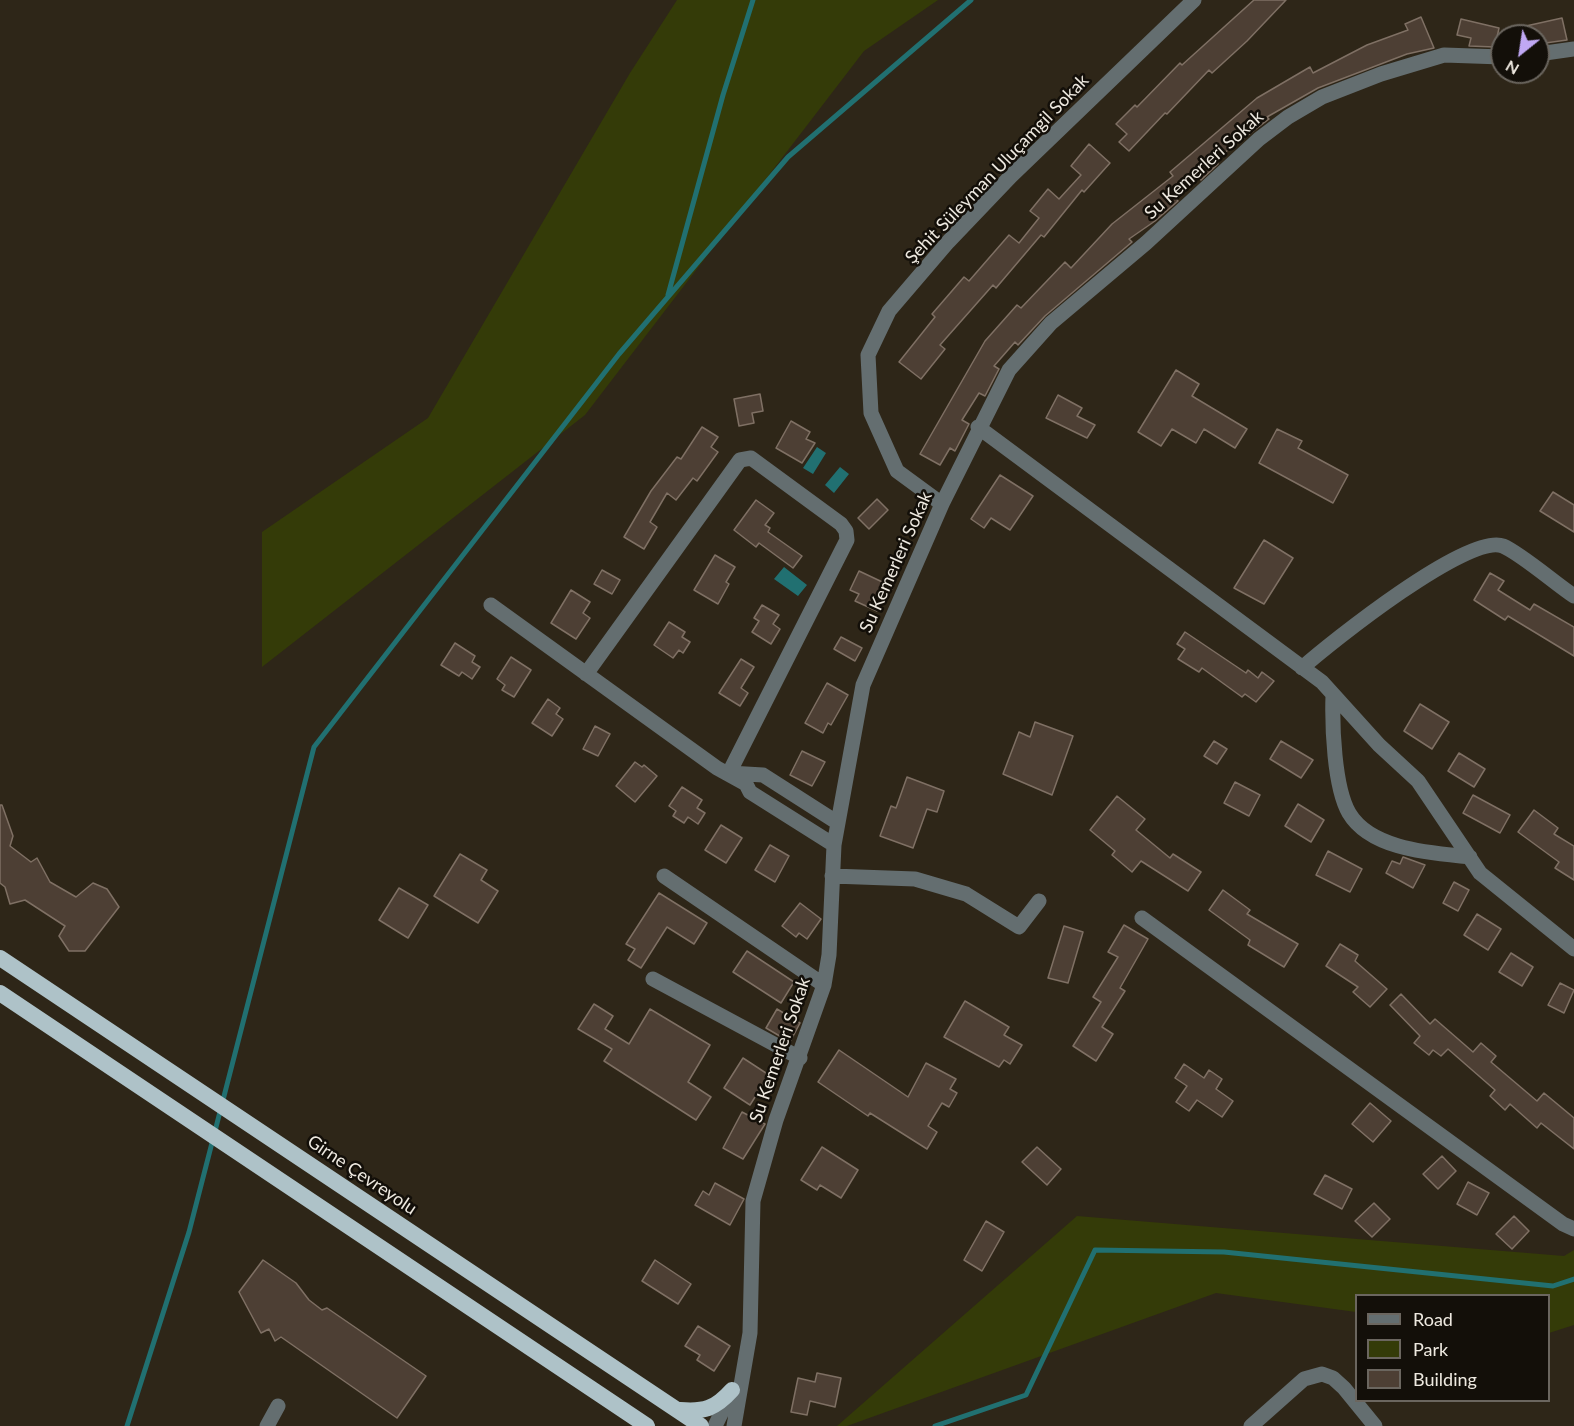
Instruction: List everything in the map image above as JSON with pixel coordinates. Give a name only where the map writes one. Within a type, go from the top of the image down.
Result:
[{"type":"highway","name":"Girne Çevreyolu","points":[[0,958],[701,1426]]},
{"type":"highway","points":[[0,993],[647,1426]]},
{"type":"highway","points":[[679,1410],[703,1412],[719,1404],[732,1390]]},
{"type":"street","name":"Şehit Süleyman Uluçamgil Sokak","points":[[942,504],[897,471],[871,413],[868,355],[889,311],[948,242],[1011,176],[1194,0]]},
{"type":"street","points":[[1550,52],[1574,49]]},
{"type":"street","name":"Su Kemerleri Sokak","points":[[746,1370],[750,1333],[753,1201],[776,1120],[800,1058],[824,985],[829,955],[834,845],[863,685],[942,504],[978,427],[1009,370],[1051,323],[1146,243],[1259,139],[1288,117],[1322,97],[1381,74],[1444,55],[1490,57]]},
{"type":"street","points":[[978,427],[1302,668],[1333,695],[1379,745],[1418,781],[1480,873],[1574,949]]},
{"type":"street","points":[[586,674],[740,460],[751,458],[841,524],[846,531],[847,540],[729,773]]},
{"type":"street","points":[[1302,668],[1338,636],[1432,571],[1487,546],[1502,545],[1574,596]]},
{"type":"street","points":[[491,605],[717,768],[746,784],[750,792],[834,845]]},
{"type":"street","points":[[1333,695],[1332,729],[1337,770],[1348,813],[1366,831],[1383,840],[1428,853],[1470,857]]},
{"type":"street","points":[[729,773],[763,776],[838,823]]},
{"type":"street","points":[[664,876],[824,985]]},
{"type":"street","points":[[832,876],[915,879],[966,894],[1019,927],[1039,901]]},
{"type":"street","points":[[1142,918],[1553,1218],[1574,1229]]},
{"type":"street","points":[[652,979],[800,1058]]},
{"type":"street","points":[[715,1426],[732,1390],[746,1370]]},
{"type":"street","points":[[734,1426],[746,1370]]},
{"type":"street","points":[[1251,1426],[1312,1374],[1322,1374],[1333,1378],[1355,1401]]},
{"type":"street","points":[[1355,1402],[1375,1426]]},
{"type":"street","points":[[267,1426],[278,1406]]},
{"type":"green space","points":[[677,0],[938,0],[864,51],[585,415],[262,667],[262,532],[428,418],[630,73]]},
{"type":"green space","points":[[1077,1216],[1564,1256],[1574,1250],[1574,1325],[1550,1333],[1550,1294],[1355,1294],[1355,1312],[1216,1293],[847,1426],[837,1426]]},
{"type":"water","points":[[817,447],[826,453],[813,474],[803,468]]},
{"type":"water","points":[[840,467],[849,474],[834,493],[825,485]]},
{"type":"water","points":[[784,567],[807,585],[798,596],[774,579]]},
{"type":"building","points":[[1254,0],[1286,0],[1212,73],[1209,70],[1129,151],[1119,142],[1127,134],[1116,124],[1135,105],[1137,107],[1180,63],[1182,65]]},
{"type":"building","points":[[1421,17],[1434,48],[1407,54],[1318,88],[1267,117],[1269,119],[1215,160],[1218,164],[1201,180],[1198,177],[1175,197],[1178,201],[1129,239],[1132,242],[1045,316],[1018,345],[1015,342],[994,366],[999,369],[985,396],[979,393],[962,420],[969,424],[955,451],[950,448],[940,465],[920,454],[985,341],[1017,305],[1021,308],[1065,262],[1071,268],[1112,224],[1173,176],[1170,172],[1257,98],[1310,67],[1313,73],[1367,45],[1408,30],[1405,24]]},
{"type":"building","points":[[1562,18],[1567,40],[1550,42],[1550,24],[1535,24]]},
{"type":"building","points":[[1461,19],[1490,26],[1490,47],[1469,46],[1471,38],[1457,35]]},
{"type":"building","points":[[1089,144],[1110,163],[1084,192],[1082,190],[1044,237],[1041,235],[996,288],[993,285],[940,345],[945,349],[921,379],[899,362],[935,317],[932,314],[964,277],[969,281],[1009,235],[1019,243],[1039,218],[1030,211],[1048,189],[1059,199],[1081,175],[1071,166]]},
{"type":"building","points":[[1176,370],[1199,384],[1192,396],[1247,429],[1235,448],[1204,429],[1196,443],[1172,429],[1161,446],[1138,432]]},
{"type":"building","points":[[760,394],[763,411],[752,413],[754,423],[739,426],[734,399]]},
{"type":"building","points":[[1058,395],[1082,408],[1077,416],[1095,425],[1087,438],[1046,418]]},
{"type":"building","points":[[791,421],[810,432],[806,439],[815,443],[802,463],[776,448]]},
{"type":"building","points":[[702,427],[718,437],[711,447],[718,452],[697,481],[693,478],[676,500],[667,493],[650,522],[657,527],[644,549],[624,537],[651,491],[677,457],[681,459]]},
{"type":"building","points":[[1277,429],[1302,441],[1298,448],[1348,475],[1333,503],[1259,463]]},
{"type":"building","points":[[1000,475],[1033,496],[1010,530],[991,518],[984,528],[971,519]]},
{"type":"building","points":[[1553,492],[1574,505],[1574,532],[1540,511]]},
{"type":"building","points":[[877,499],[888,510],[869,529],[858,518]]},
{"type":"building","points":[[756,500],[774,513],[765,525],[770,528],[768,532],[802,556],[793,568],[759,543],[756,547],[734,530]]},
{"type":"building","points":[[1264,540],[1293,558],[1264,604],[1234,588]]},
{"type":"building","points":[[715,555],[735,567],[726,582],[729,584],[718,604],[694,590]]},
{"type":"building","points":[[602,570],[620,580],[612,594],[594,584]]},
{"type":"building","points":[[859,571],[893,587],[885,602],[882,600],[877,611],[855,601],[859,594],[850,590]]},
{"type":"building","points":[[1490,573],[1504,581],[1498,590],[1530,610],[1534,604],[1574,627],[1574,656],[1508,616],[1505,620],[1474,600]]},
{"type":"building","points":[[571,590],[590,602],[583,613],[590,618],[576,639],[551,623]]},
{"type":"building","points":[[762,605],[779,615],[773,624],[780,629],[771,644],[752,632],[759,621],[754,618]]},
{"type":"building","points":[[669,622],[685,632],[682,637],[690,642],[683,653],[679,650],[673,658],[654,645]]},
{"type":"building","points":[[1185,632],[1246,673],[1248,670],[1258,678],[1262,672],[1274,681],[1256,702],[1245,694],[1242,697],[1202,668],[1199,672],[1178,659],[1185,649],[1177,644]]},
{"type":"building","points":[[841,637],[862,648],[855,661],[834,649]]},
{"type":"building","points":[[455,643],[475,656],[472,662],[480,667],[472,679],[462,672],[459,676],[441,665]]},
{"type":"building","points":[[511,657],[531,670],[514,697],[502,690],[505,685],[497,679]]},
{"type":"building","points":[[741,659],[754,667],[741,688],[748,693],[740,706],[719,693]]},
{"type":"building","points":[[827,683],[848,695],[831,725],[828,723],[823,733],[805,723]]},
{"type":"building","points":[[548,699],[560,708],[556,714],[563,719],[552,736],[532,723]]},
{"type":"building","points":[[1420,704],[1449,722],[1432,749],[1404,731]]},
{"type":"building","points":[[1035,722],[1073,736],[1052,795],[1003,774],[1019,732],[1030,737]]},
{"type":"building","points":[[595,726],[610,734],[598,756],[583,749]]},
{"type":"building","points":[[1214,741],[1227,749],[1217,764],[1204,756]]},
{"type":"building","points":[[1281,741],[1313,760],[1301,778],[1270,759]]},
{"type":"building","points":[[802,751],[825,762],[812,786],[790,775]]},
{"type":"building","points":[[1459,753],[1485,769],[1474,787],[1448,771]]},
{"type":"building","points":[[635,762],[642,767],[644,765],[657,776],[635,802],[616,786]]},
{"type":"building","points":[[907,777],[944,791],[937,812],[927,809],[913,848],[880,836],[891,806],[896,808]]},
{"type":"building","points":[[1235,782],[1260,795],[1249,816],[1224,803]]},
{"type":"building","points":[[682,787],[702,800],[697,808],[705,813],[698,824],[688,817],[684,823],[673,816],[676,811],[669,806]]},
{"type":"building","points":[[1473,795],[1510,815],[1500,833],[1463,813]]},
{"type":"building","points":[[1117,796],[1145,819],[1136,830],[1170,858],[1173,854],[1201,872],[1188,891],[1141,861],[1132,872],[1112,855],[1115,851],[1090,830]]},
{"type":"building","points":[[1298,804],[1324,820],[1311,842],[1285,826]]},
{"type":"building","points":[[0,805],[2,805],[13,836],[10,846],[31,862],[37,858],[50,882],[76,897],[93,883],[107,889],[119,907],[85,951],[69,951],[59,936],[65,926],[25,900],[10,904],[5,887],[0,883]]},
{"type":"building","points":[[1534,810],[1558,828],[1554,834],[1574,846],[1574,880],[1555,868],[1559,862],[1518,832]]},
{"type":"building","points":[[721,825],[742,838],[726,863],[705,850]]},
{"type":"building","points":[[770,845],[789,856],[775,882],[755,870]]},
{"type":"building","points":[[1328,851],[1362,869],[1350,892],[1316,875]]},
{"type":"building","points":[[460,854],[487,870],[481,880],[498,891],[478,923],[434,896]]},
{"type":"building","points":[[1403,857],[1425,865],[1413,888],[1386,873],[1392,861],[1400,864]]},
{"type":"building","points":[[1454,882],[1469,890],[1458,911],[1443,903]]},
{"type":"building","points":[[399,888],[428,905],[408,938],[379,920]]},
{"type":"building","points":[[1223,890],[1250,910],[1247,914],[1298,944],[1284,967],[1248,945],[1250,940],[1209,910]]},
{"type":"building","points":[[659,893],[707,923],[694,944],[667,927],[641,968],[628,960],[635,949],[626,944]]},
{"type":"building","points":[[800,903],[821,919],[807,939],[799,933],[796,937],[782,926]]},
{"type":"building","points":[[1477,914],[1501,929],[1488,950],[1464,935]]},
{"type":"building","points":[[1124,925],[1148,939],[1120,988],[1125,991],[1102,1027],[1113,1034],[1096,1061],[1073,1046],[1101,1002],[1093,997],[1118,957],[1108,952]]},
{"type":"building","points":[[1064,926],[1083,932],[1068,983],[1048,978]]},
{"type":"building","points":[[1340,944],[1358,955],[1355,961],[1387,989],[1370,1007],[1353,992],[1358,987],[1326,966]]},
{"type":"building","points":[[747,951],[794,982],[781,1003],[733,972]]},
{"type":"building","points":[[1511,953],[1533,967],[1522,986],[1499,972]]},
{"type":"building","points":[[1560,983],[1574,990],[1564,1013],[1548,1005]]},
{"type":"building","points":[[1401,994],[1430,1024],[1435,1019],[1473,1052],[1481,1043],[1496,1056],[1491,1062],[1537,1101],[1544,1093],[1574,1118],[1574,1149],[1541,1123],[1537,1128],[1510,1104],[1505,1110],[1490,1096],[1495,1090],[1448,1049],[1441,1056],[1433,1050],[1429,1055],[1414,1043],[1420,1036],[1390,1005]]},
{"type":"building","points":[[965,1001],[1009,1027],[1004,1035],[1022,1045],[1010,1064],[1004,1060],[999,1067],[944,1037]]},
{"type":"building","points":[[594,1004],[613,1016],[605,1029],[629,1044],[650,1009],[710,1045],[688,1082],[711,1097],[696,1120],[604,1061],[612,1049],[578,1029]]},
{"type":"building","points":[[777,1009],[800,1023],[790,1042],[766,1028]]},
{"type":"building","points":[[839,1050],[908,1097],[926,1063],[956,1079],[950,1089],[957,1093],[949,1107],[942,1103],[928,1126],[937,1132],[927,1149],[870,1113],[868,1116],[818,1082]]},
{"type":"building","points":[[743,1058],[769,1075],[750,1105],[724,1088]]},
{"type":"building","points":[[1184,1064],[1204,1078],[1209,1070],[1222,1079],[1216,1089],[1233,1101],[1222,1117],[1197,1100],[1189,1111],[1176,1102],[1187,1086],[1175,1078]]},
{"type":"building","points":[[1370,1103],[1391,1121],[1373,1142],[1352,1124]]},
{"type":"building","points":[[742,1112],[765,1124],[743,1159],[723,1148]]},
{"type":"building","points":[[822,1147],[858,1170],[841,1198],[820,1185],[817,1190],[801,1180]]},
{"type":"building","points":[[1037,1147],[1061,1169],[1047,1185],[1022,1162]]},
{"type":"building","points":[[1442,1156],[1456,1171],[1438,1189],[1423,1174]]},
{"type":"building","points":[[1325,1175],[1352,1189],[1342,1209],[1314,1194]]},
{"type":"building","points":[[1468,1182],[1489,1193],[1477,1215],[1457,1204]]},
{"type":"building","points":[[715,1183],[744,1199],[730,1225],[695,1205],[703,1191],[709,1195]]},
{"type":"building","points":[[1374,1203],[1390,1219],[1372,1237],[1355,1221]]},
{"type":"building","points":[[1514,1216],[1529,1231],[1512,1249],[1496,1234]]},
{"type":"building","points":[[986,1221],[1004,1232],[982,1271],[964,1260]]},
{"type":"building","points":[[263,1260],[296,1283],[309,1300],[322,1310],[327,1308],[426,1376],[397,1418],[281,1337],[275,1341],[269,1329],[261,1333],[239,1292]]},
{"type":"building","points":[[655,1260],[691,1284],[678,1304],[642,1281]]},
{"type":"building","points":[[698,1326],[730,1346],[714,1371],[697,1360],[700,1355],[685,1346]]},
{"type":"building","points":[[817,1373],[841,1378],[835,1407],[810,1401],[807,1415],[791,1412],[798,1378],[815,1382]]},
{"type":"waterway","points":[[668,295],[723,95],[753,0]]},
{"type":"waterway","points":[[127,1426],[189,1232],[314,747],[619,354],[788,157],[971,0]]},
{"type":"waterway","points":[[935,1426],[1026,1395],[1095,1250],[1224,1252],[1553,1286],[1574,1279]]}]
